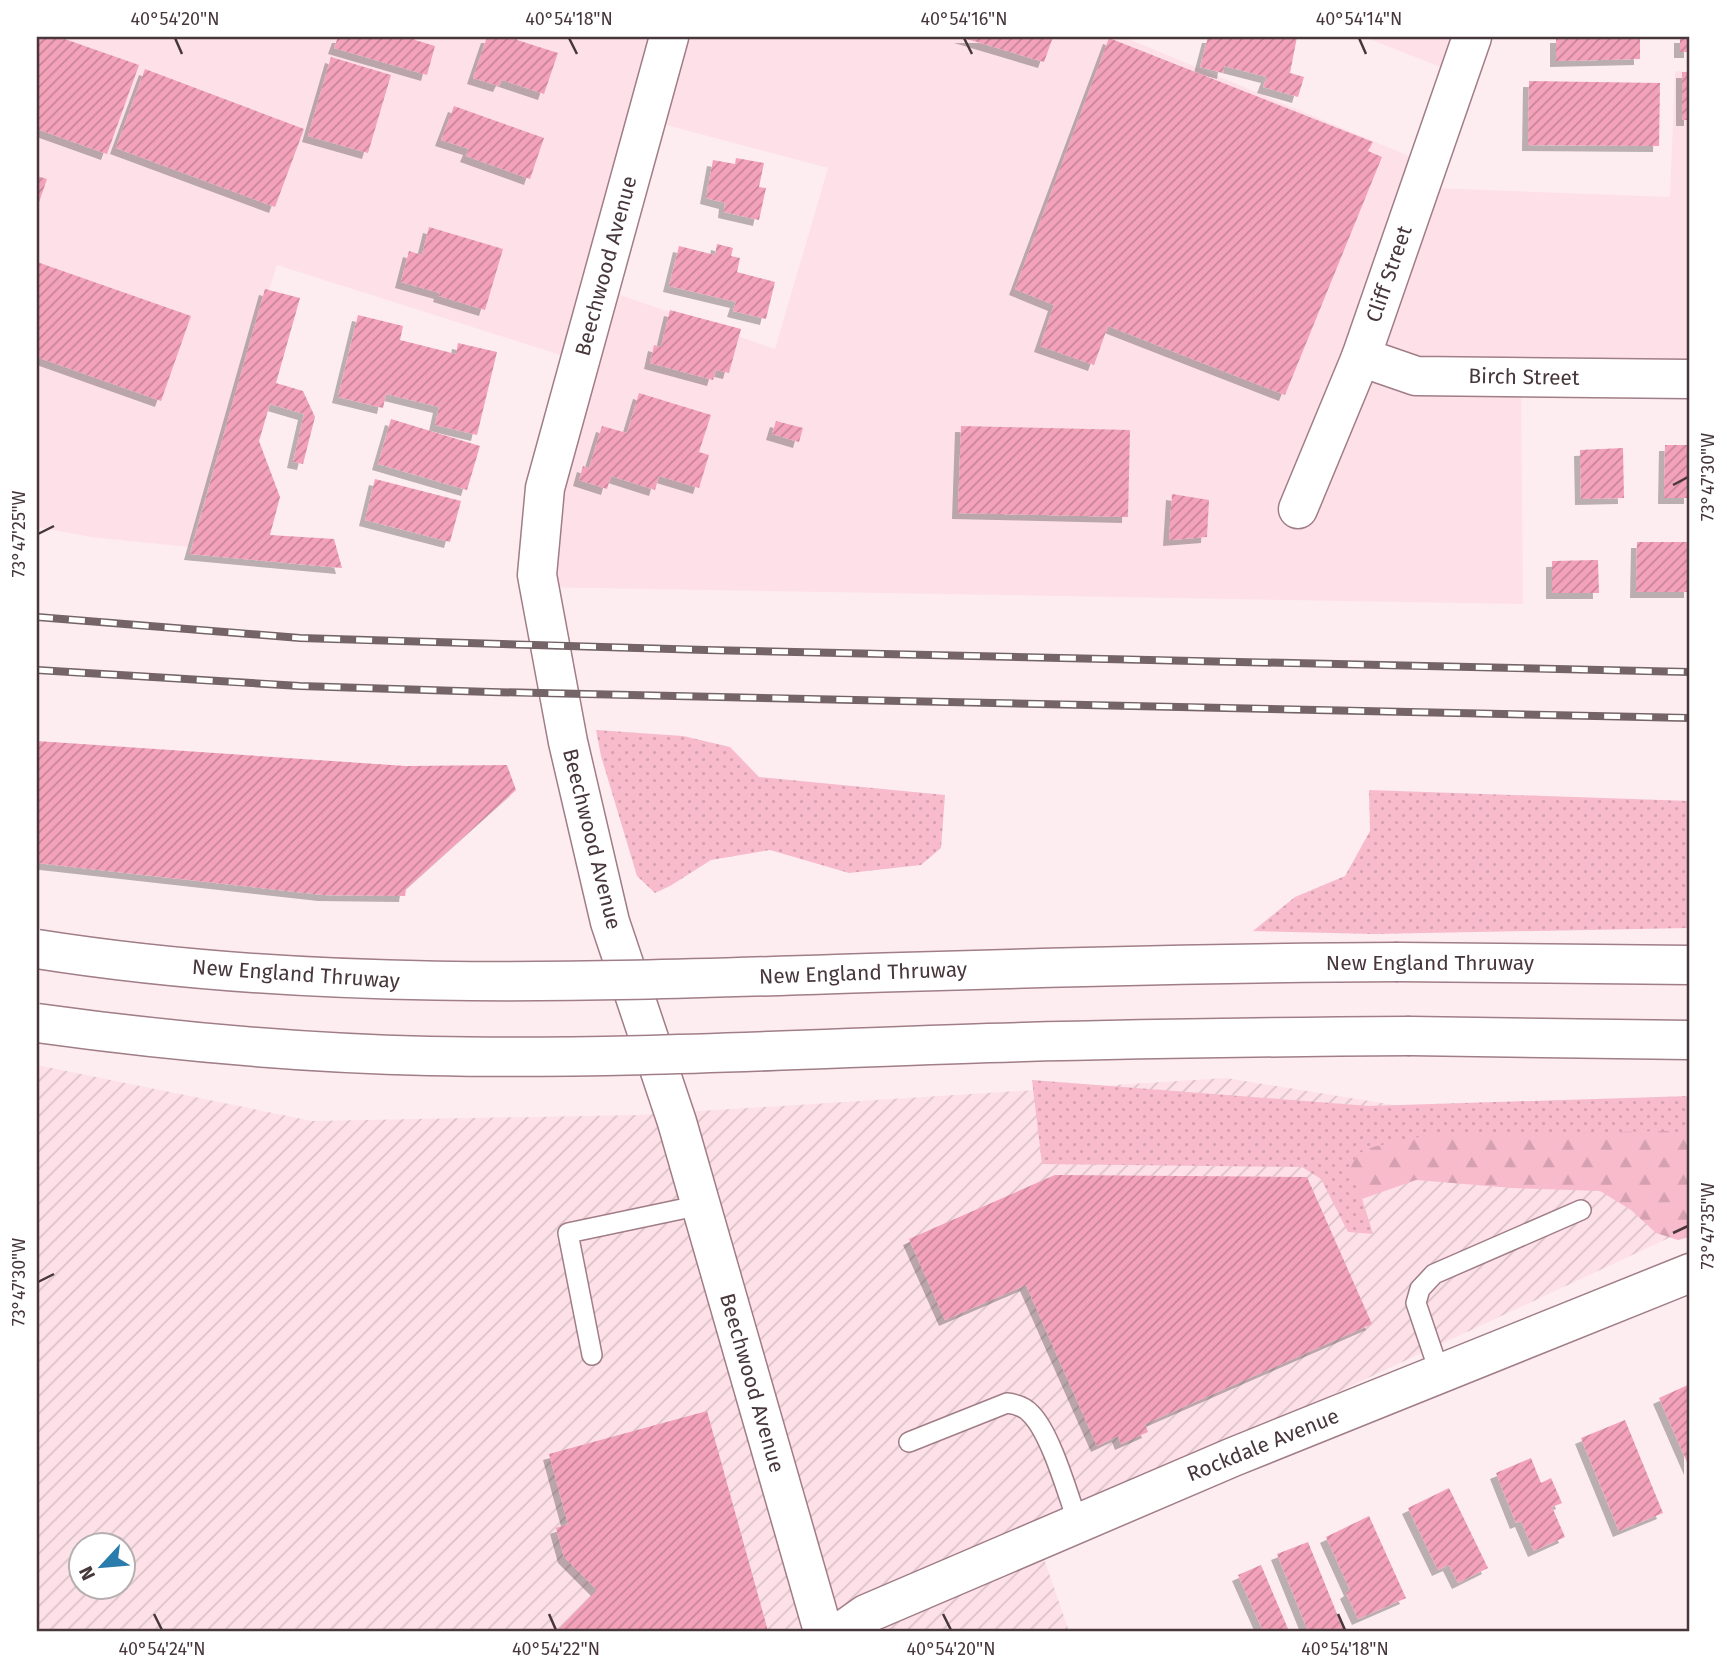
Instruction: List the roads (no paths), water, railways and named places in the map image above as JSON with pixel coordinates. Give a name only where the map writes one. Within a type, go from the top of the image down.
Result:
[{"type":"main road","name":"Beechwood Avenue","points":[[669,37],[545,488],[537,575],[568,742],[610,922],[677,1122],[823,1631]]},
{"type":"main road","name":"Cliff Street","points":[[1298,509],[1360,357],[1472,37]]},
{"type":"main road","name":"Birch Street","points":[[1360,357],[1416,376],[1690,379]]},
{"type":"main road","name":"New England Thruway","points":[[37,949],[218,971],[458,982],[638,981],[1272,963],[1690,965]]},
{"type":"main road","points":[[37,1023],[221,1045],[443,1056],[666,1054],[1147,1039],[1410,1036],[1690,1040]]},
{"type":"main road","name":"Rockdale Avenue","points":[[842,1631],[866,1614],[1233,1457],[1690,1273]]},
{"type":"lane","points":[[592,1354],[568,1233],[701,1205]]},
{"type":"lane","points":[[1440,1374],[1416,1303],[1420,1289],[1434,1274],[1581,1210]]},
{"type":"lane","points":[[909,1442],[1007,1403],[1017,1404],[1029,1411],[1038,1422],[1054,1455],[1078,1523]]},
{"type":"railway","points":[[37,617],[300,638],[1690,672]]},
{"type":"railway","points":[[37,670],[300,686],[491,692],[1690,718]]}]
